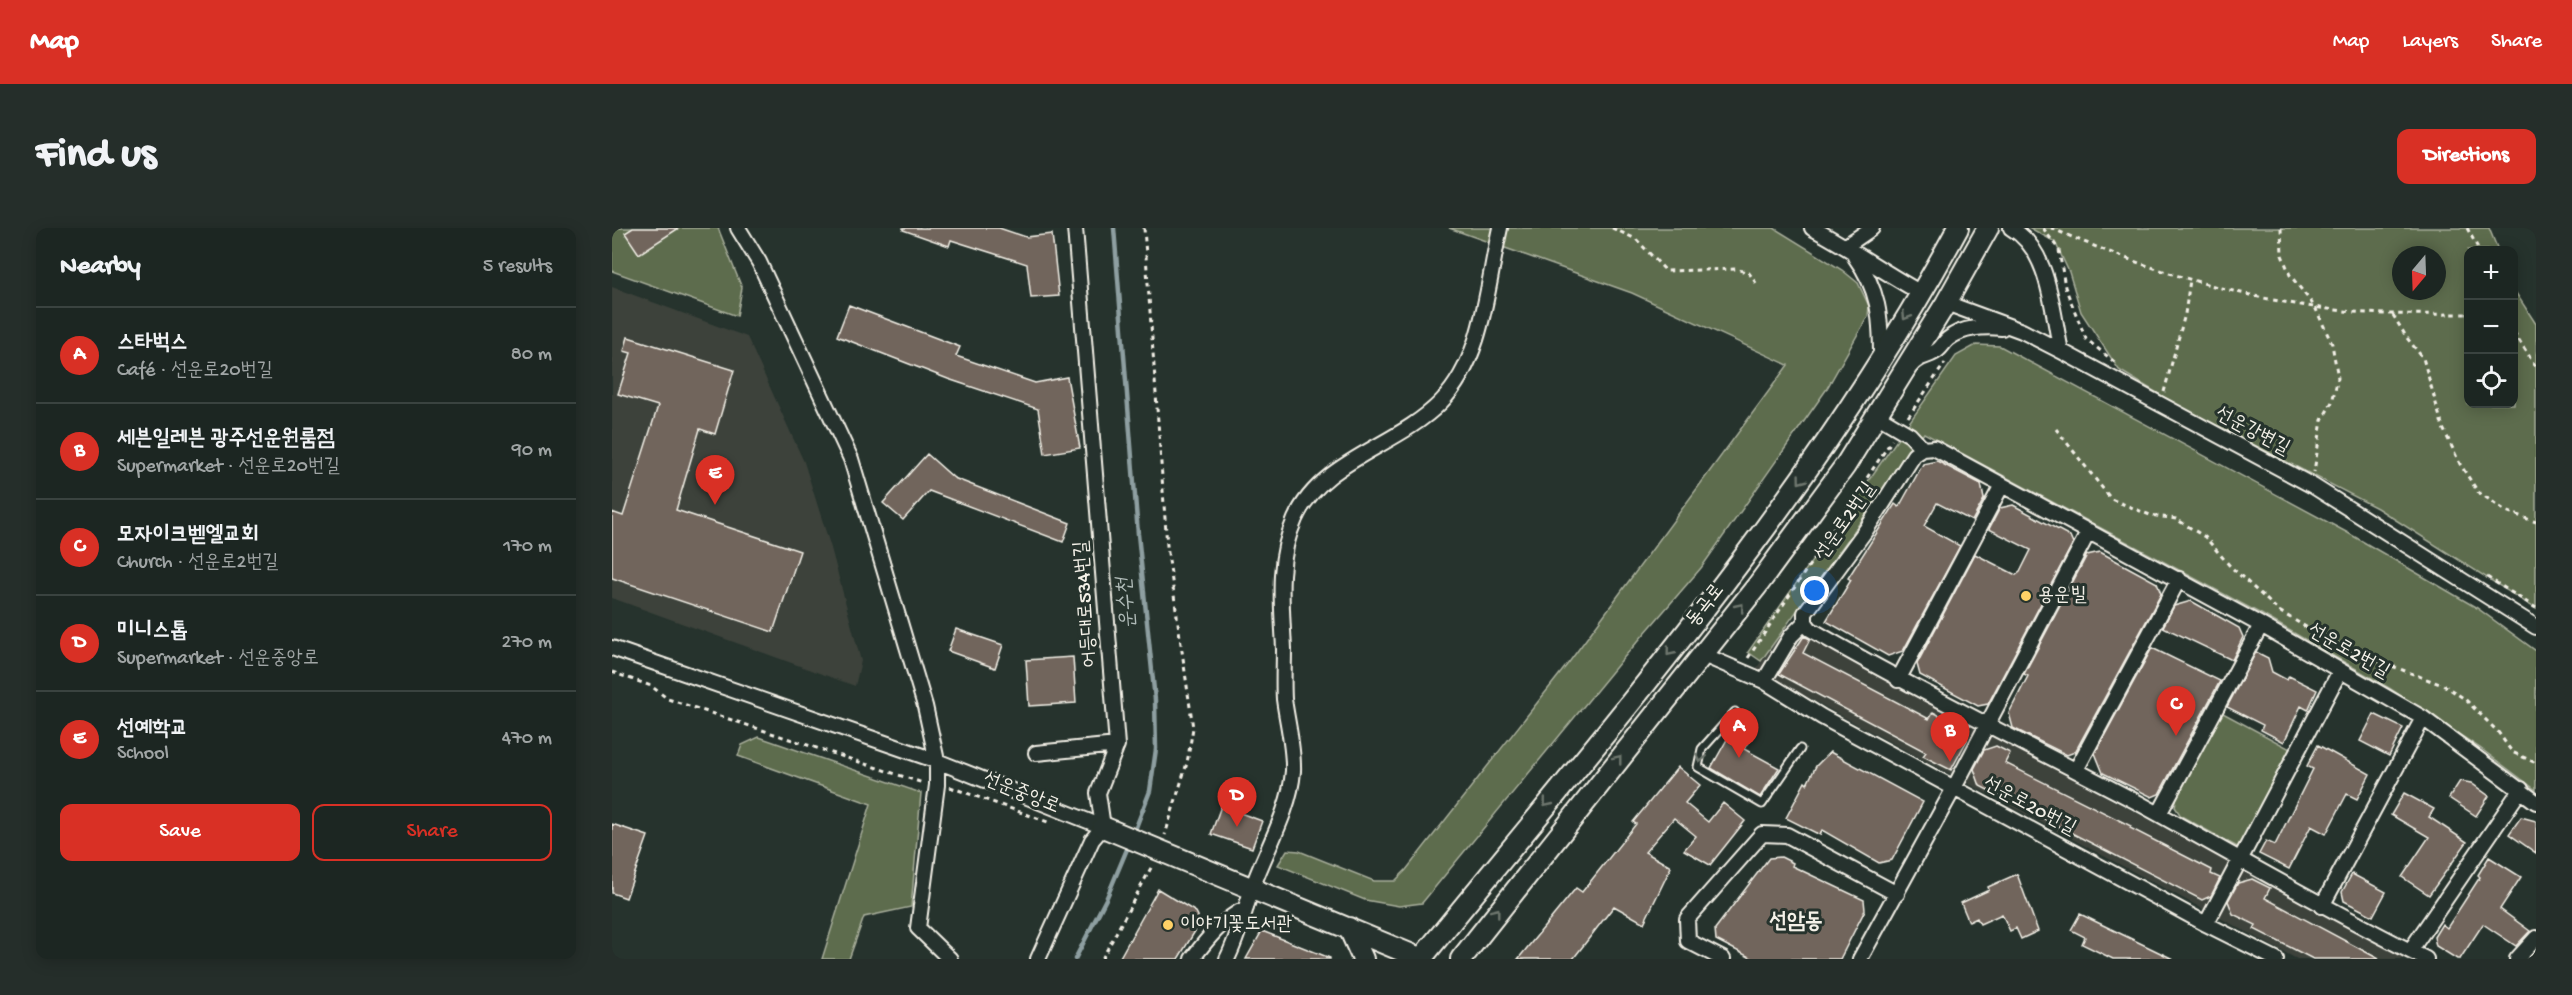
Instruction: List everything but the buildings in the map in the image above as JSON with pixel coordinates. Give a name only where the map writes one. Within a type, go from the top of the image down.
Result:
[{"type":"main road","name":"동곡로","points":[[1422,959],[1702,612],[1808,470],[1881,357],[1958,228]]},
{"type":"main road","name":"동곡로","points":[[1461,959],[1757,586],[1825,494],[1845,466],[1946,303],[1988,228]]},
{"type":"main road","name":"선운중앙로","points":[[1107,828],[1422,959]]},
{"type":"main road","points":[[1349,928],[1363,959]]},
{"type":"street","points":[[738,228],[759,262],[851,459],[925,706],[937,761],[937,785],[918,928],[950,959]]},
{"type":"street","name":"어등대로534번길","points":[[1076,228],[1117,745],[1098,793],[1107,828]]},
{"type":"street","points":[[1227,959],[1237,940],[1253,887],[1287,799],[1293,771],[1284,696],[1281,575],[1288,537],[1305,500],[1324,479],[1422,418],[1442,401],[1454,384],[1467,362],[1485,312],[1500,228]]},
{"type":"street","points":[[1812,228],[1921,292]]},
{"type":"street","points":[[1846,246],[1872,228]]},
{"type":"street","points":[[2011,228],[2031,244],[2045,277],[2061,351]]},
{"type":"street","points":[[1846,246],[1876,292],[1881,330],[1881,357]]},
{"type":"street","points":[[1946,303],[2022,332]]},
{"type":"street","points":[[1891,390],[1919,357],[1933,354],[1947,339],[1959,333],[1976,327],[2022,332]]},
{"type":"street","name":"선운강변길","points":[[2022,332],[2162,399],[2313,486],[2536,627]]},
{"type":"street","points":[[1876,415],[1911,435],[1923,449]]},
{"type":"street","name":"선운로2번길","points":[[1764,681],[1791,636],[1805,622],[1805,613],[1866,530],[1914,455],[1923,449],[1934,448],[2261,624],[2422,718],[2536,802]]},
{"type":"street","points":[[1899,680],[2002,485]]},
{"type":"street","points":[[1860,959],[1954,788],[2089,531]]},
{"type":"street","points":[[2076,770],[2179,579]]},
{"type":"street","points":[[1805,622],[1810,629],[1899,680],[2076,770],[2322,906],[2426,959]]},
{"type":"street","points":[[2159,814],[2261,624]]},
{"type":"street","name":"선운중앙로","points":[[612,648],[937,761],[1107,828]]},
{"type":"street","name":"선운로20번길","points":[[1701,654],[1764,681],[1822,717],[2267,957]]},
{"type":"street","points":[[2206,924],[2340,670]]},
{"type":"street","points":[[2322,906],[2422,718]]},
{"type":"street","points":[[1036,753],[1117,745]]},
{"type":"street","points":[[2410,951],[2521,789]]},
{"type":"street","points":[[1038,959],[1092,840],[1107,828]]},
{"type":"street","points":[[1723,959],[1689,942],[1688,919],[1762,834],[1787,835],[1897,894]]},
{"type":"street","points":[[1192,959],[1211,934],[1246,908]]},
{"type":"street","points":[[2517,959],[2536,938]]},
{"type":"lane","points":[[1735,712],[1702,749],[1698,767],[1752,799],[1762,804],[1800,749]]},
{"type":"path","points":[[1102,959],[1156,848],[1187,763],[1193,728],[1167,546],[1144,228]]},
{"type":"path","points":[[1612,228],[1636,239],[1666,271],[1736,269],[1749,273],[1756,283]]},
{"type":"path","points":[[2043,228],[2058,250],[2065,286],[2086,339],[2121,367]]},
{"type":"path","points":[[2051,228],[2174,277],[2315,307],[2393,315],[2464,314]]},
{"type":"path","points":[[2281,228],[2282,255],[2290,275],[2315,307],[2331,344],[2338,378],[2332,402],[2322,420],[2314,475],[2304,470]]},
{"type":"path","points":[[2467,228],[2478,246]]},
{"type":"path","points":[[2162,399],[2185,314],[2190,280]]},
{"type":"path","points":[[2393,315],[2406,338],[2423,358],[2443,428],[2460,464],[2478,492],[2506,511],[2536,522]]},
{"type":"path","points":[[2518,338],[2536,367]]},
{"type":"path","points":[[1748,658],[1948,360]]},
{"type":"path","points":[[2155,388],[2162,399]]},
{"type":"path","points":[[2056,429],[2110,499],[2150,515],[2176,519],[2205,537],[2230,566],[2279,611],[2316,633],[2360,654],[2445,686],[2464,699],[2498,732],[2512,752],[2536,763]]},
{"type":"path","points":[[2486,576],[2536,608]]},
{"type":"path","points":[[612,672],[651,686],[668,699],[921,783],[955,788],[1052,824]]},
{"type":"shaded area","points":[[612,287],[747,337],[804,462],[831,548],[861,661],[855,686],[612,598]]},
{"type":"shaded area","points":[[1787,624],[2411,959],[2297,959],[1862,727],[1756,669]]},
{"type":"green space","points":[[612,228],[718,228],[742,288],[737,316],[612,271]]},
{"type":"green space","points":[[1449,228],[1774,228],[1842,270],[1858,283],[1869,306],[1868,316],[1826,390],[1701,568],[1620,662],[1422,903],[1399,906],[1365,900],[1278,865],[1287,850],[1299,851],[1374,881],[1395,881],[1570,661],[1788,365],[1632,293]]},
{"type":"green space","points":[[2030,228],[2489,228],[2496,246],[2464,246],[2464,408],[2518,408],[2518,296],[2536,324],[2536,609],[2377,508],[2182,408],[2119,370],[2081,312],[2069,272],[2055,242]]},
{"type":"green space","points":[[1976,345],[2000,346],[2348,533],[2477,608],[2536,651],[2536,790],[2480,748],[2389,688],[2261,614],[1924,433],[1761,661],[1748,652],[1956,356]]},
{"type":"green space","points":[[2221,712],[2292,750],[2239,848],[2181,816],[2175,807],[2177,794]]},
{"type":"green space","points":[[759,737],[921,793],[911,907],[864,917],[849,959],[822,959],[871,804],[738,756],[742,745]]},
{"type":"waterway","name":"운수천","points":[[1114,228],[1138,534],[1155,700],[1156,749],[1150,791],[1133,835]]},
{"type":"waterway","name":"운수천","points":[[1075,959],[1107,897],[1130,842]]},
{"type":"place","name":"선예학교","points":[[715,505]]},
{"type":"place","name":"용운빌","points":[[2026,596]]},
{"type":"place","name":"모자이크벧엘교회","points":[[2176,736]]},
{"type":"place","name":"스타벅스","points":[[1739,758]]},
{"type":"place","name":"세븐일레븐 광주선운원룸점","points":[[1950,762]]},
{"type":"place","name":"미니스톱","points":[[1237,827]]},
{"type":"place","name":"이야기꽃도서관","points":[[1168,925]]},
{"type":"district","name":"선암동","points":[[1796,923]]}]
